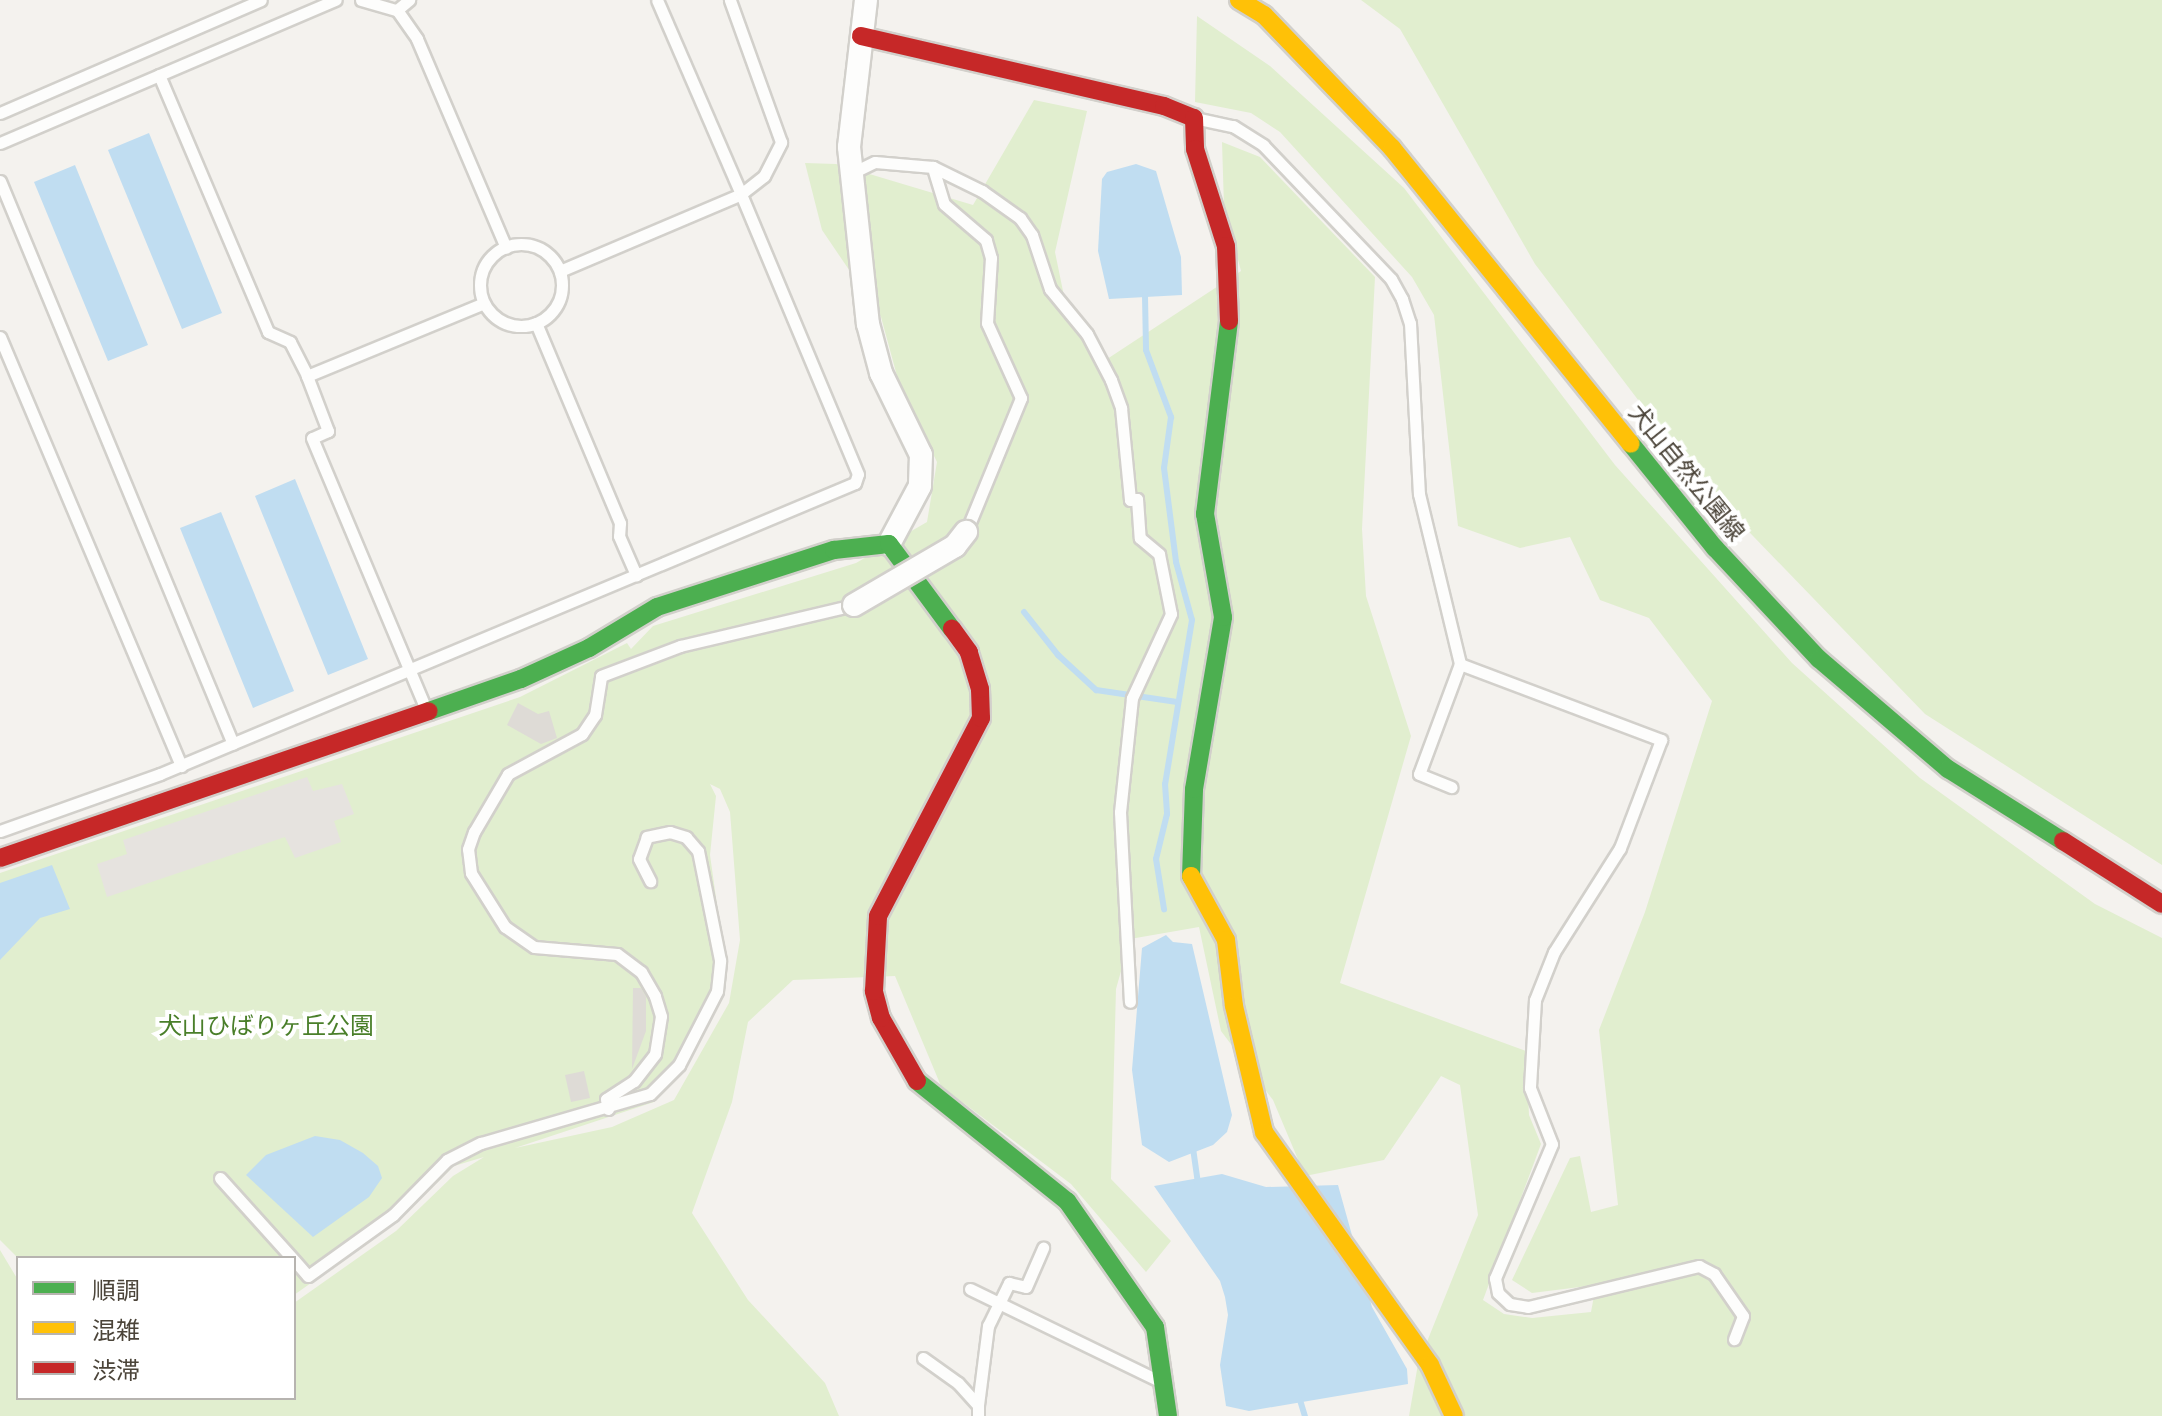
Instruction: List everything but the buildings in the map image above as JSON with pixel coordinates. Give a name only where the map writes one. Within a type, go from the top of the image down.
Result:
[{"type":"street","points":[[866,0],[850,109],[851,173],[868,324],[881,373],[921,455],[920,486],[889,544]]},
{"type":"street","name":"犬山自然公園線","points":[[1239,0],[1264,15],[1392,148],[1715,548],[1819,659],[1948,769],[2162,904]]},
{"type":"street","points":[[861,36],[1164,106],[1194,118],[1195,149],[1226,246],[1231,301],[1205,514],[1223,617],[1221,646],[1194,789],[1188,870],[1226,940],[1234,1006],[1260,1122],[1292,1173],[1437,1377],[1454,1416]]},
{"type":"street","points":[[854,605],[955,546],[966,532]]},
{"type":"street","points":[[0,858],[521,679],[671,602],[834,550],[889,544]]},
{"type":"street","points":[[889,544],[969,652],[980,689],[981,718],[969,749],[891,883],[878,916],[874,991],[881,1018],[894,1049],[919,1085],[1067,1201],[1155,1327],[1166,1382],[1168,1416]]},
{"type":"lane","points":[[0,113],[261,0]]},
{"type":"lane","points":[[299,0],[305,13]]},
{"type":"lane","points":[[0,143],[336,0]]},
{"type":"lane","points":[[361,0],[397,10],[417,39],[506,248]]},
{"type":"lane","points":[[397,10],[409,0]]},
{"type":"lane","points":[[0,831],[181,766],[855,483],[858,474],[657,0]]},
{"type":"lane","points":[[560,271],[741,194],[764,176],[781,142],[730,0]]},
{"type":"lane","points":[[159,75],[268,332],[290,342],[307,376],[328,431],[312,438],[427,711]]},
{"type":"lane","points":[[1194,118],[1233,126],[1263,145],[1391,279],[1402,299],[1410,323],[1419,494],[1460,664],[1419,774],[1451,787]]},
{"type":"lane","points":[[851,173],[875,162],[933,167],[982,191],[1020,218],[1032,235],[1050,289],[1087,334],[1111,380],[1121,408],[1130,500],[1137,499],[1140,538],[1159,554],[1171,614],[1132,698],[1120,812],[1130,1002]]},
{"type":"lane","points":[[933,167],[944,204],[986,240],[991,258],[987,323],[1021,398],[966,532]]},
{"type":"lane","points":[[0,181],[233,744]]},
{"type":"lane","points":[[534,246],[560,271],[560,298],[536,323],[507,324],[484,303],[482,272],[506,248],[534,246]]},
{"type":"lane","points":[[307,376],[484,303]]},
{"type":"lane","points":[[536,323],[620,523],[619,536],[636,575]]},
{"type":"lane","points":[[0,337],[181,766]]},
{"type":"lane","points":[[608,1109],[606,1099],[634,1081],[655,1054],[661,1016],[655,996],[641,972],[617,954],[534,947],[505,927],[471,873],[468,849],[474,832],[508,774],[582,734],[595,715],[601,676],[680,646],[854,605]]},
{"type":"lane","points":[[1460,664],[1661,740],[1620,848],[1554,952],[1535,1000],[1530,1088],[1552,1144],[1495,1278],[1498,1293],[1510,1304],[1528,1307],[1699,1266],[1714,1274],[1743,1316],[1734,1339]]},
{"type":"lane","points":[[296,1262],[308,1276],[393,1215],[447,1160],[481,1143],[608,1109],[650,1094],[679,1065],[717,991],[720,960],[698,851],[686,837],[670,832],[647,837],[639,859],[650,881]]},
{"type":"lane","points":[[220,1178],[290,1256]]},
{"type":"lane","points":[[978,1410],[988,1326],[1009,1283],[1026,1287],[1043,1248]]},
{"type":"lane","points":[[970,1289],[1147,1378],[1166,1382]]},
{"type":"lane","points":[[923,1358],[978,1410]]},
{"type":"green space","points":[[1361,0],[2162,0],[2162,865],[1925,714],[1698,479],[1535,264],[1400,29]]},
{"type":"green space","name":"犬山ひばりヶ丘公園","points":[[1197,16],[1270,66],[1404,188],[1615,465],[1792,663],[1920,778],[2095,904],[2162,938],[2162,1416],[1409,1416],[1418,1364],[1478,1215],[1460,1085],[1441,1076],[1384,1160],[1305,1176],[1273,1100],[1221,1031],[1199,927],[1130,939],[1116,989],[1111,1179],[1171,1241],[1146,1272],[1071,1184],[941,1086],[895,976],[793,980],[748,1022],[732,1102],[692,1213],[748,1300],[825,1383],[839,1416],[0,1416],[0,1250],[16,1277],[16,1400],[296,1400],[296,1302],[396,1231],[453,1176],[484,1157],[454,1166],[396,1223],[296,1294],[296,1256],[16,1256],[0,1240],[0,873],[520,697],[627,643],[631,649],[653,626],[856,563],[927,522],[937,462],[900,387],[881,317],[822,230],[805,163],[836,164],[973,205],[1034,100],[1087,111],[1055,252],[1064,296],[1098,365],[1241,271],[1224,207],[1222,142],[1260,157],[1375,277],[1362,529],[1366,596],[1411,736],[1340,983],[1526,1051],[1529,1115],[1541,1144],[1483,1300],[1504,1314],[1532,1318],[1591,1312],[1596,1285],[1532,1293],[1512,1280],[1570,1158],[1580,1156],[1591,1212],[1618,1205],[1599,1030],[1645,912],[1712,701],[1649,618],[1600,600],[1570,537],[1520,548],[1458,526],[1434,315],[1412,277],[1280,132],[1251,113],[1195,102]],"holes":[[[710,784],[720,789],[730,812],[740,940],[729,1003],[674,1100],[612,1127],[515,1148],[654,1102],[686,1069],[724,992],[725,962],[710,855],[716,796]]]},
{"type":"shaded area","points":[[307,777],[313,791],[342,784],[354,814],[334,821],[341,842],[295,858],[285,837],[107,897],[97,864],[127,854],[123,840]]},
{"type":"water","points":[[149,133],[222,313],[182,329],[108,150]]},
{"type":"water","points":[[1136,164],[1156,171],[1181,257],[1182,295],[1109,299],[1098,251],[1102,179],[1107,172]]},
{"type":"water","points":[[75,165],[148,345],[108,361],[34,182]]},
{"type":"water","points":[[295,479],[368,659],[328,675],[255,496]]},
{"type":"water","points":[[221,512],[294,691],[253,708],[180,528]]},
{"type":"water","points":[[52,865],[70,909],[40,918],[0,960],[0,883]]},
{"type":"water","points":[[1166,935],[1173,942],[1192,944],[1232,1115],[1227,1132],[1213,1145],[1169,1162],[1142,1145],[1132,1070],[1142,948]]},
{"type":"water","points":[[315,1136],[340,1140],[363,1153],[378,1166],[382,1178],[369,1197],[313,1237],[246,1175],[266,1155]]},
{"type":"water","points":[[1222,1174],[1266,1187],[1338,1185],[1372,1307],[1407,1369],[1408,1384],[1249,1411],[1226,1406],[1220,1365],[1228,1315],[1220,1281],[1154,1186]]},
{"type":"waterway","points":[[1145,296],[1146,350],[1171,417],[1164,468],[1176,562],[1192,620],[1165,784],[1167,814],[1156,859],[1164,909]]},
{"type":"waterway","points":[[1024,612],[1058,655],[1096,690],[1177,702]]},
{"type":"waterway","points":[[1193,1148],[1198,1185]]},
{"type":"waterway","points":[[1300,1400],[1305,1416]]},
{"type":"traffic: fast","points":[[1191,876],[1194,789],[1223,617],[1205,514],[1229,321]]},
{"type":"traffic: fast","points":[[1631,444],[1715,548],[1819,659],[1948,769],[2063,841]]},
{"type":"traffic: fast","points":[[429,711],[521,679],[589,648],[657,607],[834,550],[889,544],[952,629]]},
{"type":"traffic: fast","points":[[917,1081],[1067,1201],[1155,1327],[1168,1416]]},
{"type":"traffic: slow","points":[[1239,0],[1264,15],[1392,148],[1631,444]]},
{"type":"traffic: slow","points":[[1191,876],[1226,940],[1234,1006],[1264,1132],[1430,1365],[1454,1416]]},
{"type":"traffic: jam","points":[[861,36],[1164,106],[1194,118],[1195,149],[1226,246],[1229,321]]},
{"type":"traffic: jam","points":[[917,1081],[881,1018],[874,991],[878,916],[981,718],[980,689],[969,652],[952,629]]},
{"type":"traffic: jam","points":[[0,858],[429,711]]},
{"type":"traffic: jam","points":[[2063,841],[2162,904]]}]
